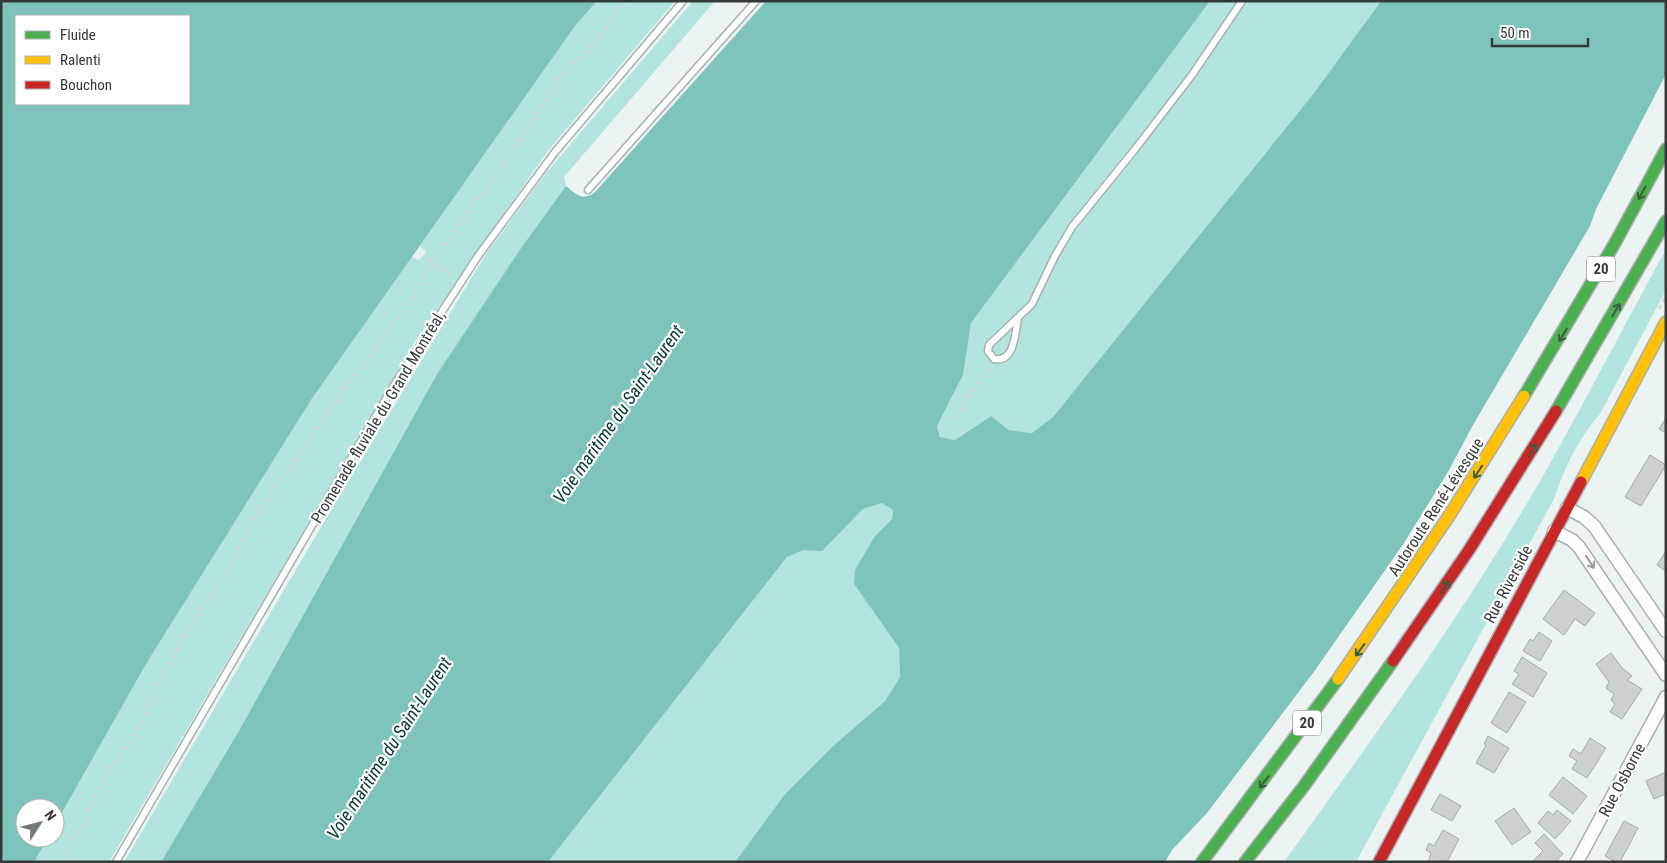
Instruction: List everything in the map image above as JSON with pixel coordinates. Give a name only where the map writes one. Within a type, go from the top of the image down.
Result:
[{"type":"main road","name":"Autoroute René-Lévesque","points":[[1202,862],[1329,694],[1427,552],[1559,341],[1666,149]]},
{"type":"main road","name":"20","points":[[1245,862],[1341,735],[1430,610],[1520,471],[1583,368],[1666,221]]},
{"type":"main road","name":"Rue Riverside","points":[[1379,862],[1666,322]]},
{"type":"main road","points":[[1261,862],[1341,735]]},
{"type":"street","points":[[1567,508],[1584,517],[1594,526],[1666,631]]},
{"type":"street","points":[[1554,531],[1572,540],[1579,547],[1666,675]]},
{"type":"street","name":"Rue Osborne","points":[[1577,862],[1666,698]]},
{"type":"lane","name":"Promenade fluviale du Grand Montréal,","points":[[116,862],[391,390],[461,282],[555,152],[683,1]]},
{"type":"lane","points":[[588,190],[756,1]]},
{"type":"lane","points":[[1018,318],[1010,354],[1005,359],[994,359],[988,351],[989,345],[1032,304],[1055,256],[1072,227],[1136,148],[1201,62],[1242,1]]},
{"type":"path","points":[[64,862],[72,842],[88,817],[89,809],[106,775],[136,733],[144,718],[152,692],[207,598],[232,565],[238,548],[256,515],[327,414],[339,401],[352,378],[414,295],[423,276],[519,141],[567,65],[582,57],[595,43],[625,1]]},
{"type":"path","points":[[423,255],[461,282]]},
{"type":"path","points":[[955,418],[994,359]]},
{"type":"shaded area","points":[[597,1],[675,1],[547,152],[416,340],[109,862],[34,862],[42,848],[65,848],[65,807],[146,664],[311,400],[412,257],[419,260],[426,252],[420,246],[575,26]]},
{"type":"shaded area","points":[[693,1],[715,1],[564,177],[566,186],[521,248],[437,374],[240,729],[161,862],[124,862],[331,510],[486,254],[546,173]]},
{"type":"shaded area","points":[[1210,1],[1381,1],[1314,93],[1053,417],[1032,433],[1009,430],[991,416],[955,440],[940,437],[937,426],[963,375],[971,323]]},
{"type":"shaded area","points":[[1666,249],[1666,290],[1600,414],[1573,453],[1555,497],[1356,862],[1284,862],[1421,669],[1486,570],[1547,469]]},
{"type":"shaded area","points":[[882,503],[893,510],[892,519],[875,536],[854,584],[899,648],[900,677],[885,701],[832,747],[785,794],[735,862],[548,862],[787,557],[802,550],[822,550],[863,509]]},
{"type":"water","points":[[1,1],[597,1],[575,26],[311,400],[146,664],[65,807],[65,798],[15,798],[15,848],[42,848],[34,862],[1,862]]},
{"type":"water","name":"Voie maritime du Saint-Laurent","points":[[766,1],[1210,1],[971,323],[963,375],[937,426],[940,437],[955,440],[991,416],[1009,430],[1032,433],[1053,417],[1314,93],[1381,1],[1666,1],[1666,74],[1596,209],[1590,226],[1473,425],[1448,472],[1404,543],[1313,673],[1207,813],[1172,850],[1165,862],[735,862],[785,794],[832,747],[885,701],[900,677],[899,648],[854,584],[855,570],[875,536],[892,519],[893,510],[882,503],[863,509],[822,551],[803,550],[787,557],[548,862],[161,862],[240,729],[437,374],[521,248],[566,186],[583,197],[595,192]]},
{"type":"building","points":[[1666,418],[1666,433],[1659,429]]},
{"type":"building","points":[[1650,455],[1666,465],[1641,506],[1625,497]]},
{"type":"building","points":[[1666,551],[1666,571],[1657,565]]},
{"type":"building","points":[[1564,590],[1595,613],[1585,626],[1575,619],[1564,635],[1543,619]]},
{"type":"building","points":[[1539,632],[1552,641],[1540,661],[1523,651],[1530,639],[1533,641]]},
{"type":"building","points":[[1611,653],[1622,668],[1632,676],[1627,680],[1642,689],[1622,719],[1610,712],[1615,704],[1611,700],[1614,694],[1606,688],[1609,682],[1596,664]]},
{"type":"building","points":[[1522,657],[1547,673],[1533,697],[1512,684],[1519,674],[1514,671]]},
{"type":"building","points":[[1509,692],[1526,702],[1507,733],[1491,723]]},
{"type":"building","points":[[1488,736],[1509,748],[1494,773],[1476,763],[1486,745],[1484,744]]},
{"type":"building","points":[[1590,738],[1606,748],[1587,778],[1572,769],[1577,761],[1569,756],[1573,749],[1581,754]]},
{"type":"building","points":[[1666,772],[1666,794],[1654,799],[1646,781]]},
{"type":"building","points":[[1563,777],[1587,796],[1573,814],[1549,795]]},
{"type":"building","points":[[1440,794],[1461,806],[1452,821],[1431,810]]},
{"type":"building","points":[[1514,808],[1531,832],[1512,845],[1495,821]]},
{"type":"building","points":[[1557,810],[1571,821],[1555,839],[1538,823],[1548,811],[1553,815]]},
{"type":"building","points":[[1624,821],[1638,828],[1620,862],[1616,862],[1605,856]]},
{"type":"building","points":[[1443,830],[1459,839],[1447,862],[1428,862],[1431,853],[1426,850],[1429,843],[1434,846]]},
{"type":"building","points":[[1544,834],[1563,854],[1555,862],[1532,862],[1543,851],[1535,843]]},
{"type":"traffic: fast","points":[[1524,396],[1615,243],[1666,149]]},
{"type":"traffic: fast","points":[[1556,411],[1666,221]]},
{"type":"traffic: fast","points":[[1245,862],[1304,786],[1393,661]]},
{"type":"traffic: fast","points":[[1202,862],[1338,679]]},
{"type":"traffic: slow","points":[[1581,482],[1666,322]]},
{"type":"traffic: slow","points":[[1338,679],[1449,516],[1524,396]]},
{"type":"traffic: jam","points":[[1393,661],[1469,550],[1556,411]]},
{"type":"traffic: jam","points":[[1379,862],[1581,482]]}]
